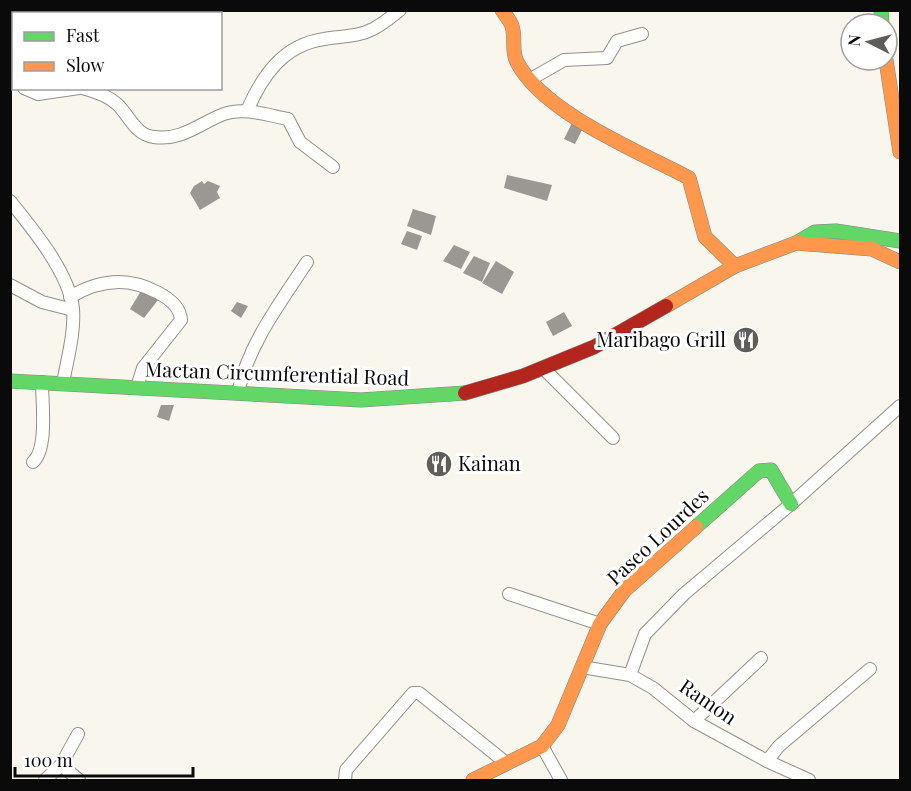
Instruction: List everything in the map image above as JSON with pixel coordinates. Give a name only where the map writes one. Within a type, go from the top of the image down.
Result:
[{"type":"street","points":[[247,111],[261,79],[291,51],[316,40],[356,36],[374,29],[400,10]]},
{"type":"street","points":[[502,10],[512,26],[514,54],[531,79],[567,113],[689,178],[705,237],[735,266]]},
{"type":"street","points":[[531,79],[564,60],[607,58],[617,41],[642,34]]},
{"type":"street","points":[[888,72],[900,152]]},
{"type":"street","points":[[29,90],[38,94],[65,90]]},
{"type":"street","points":[[90,90],[104,94],[118,104],[133,126],[152,137],[174,136],[200,128],[224,114],[247,111],[288,119],[300,141],[333,167]]},
{"type":"street","points":[[10,201],[62,274],[70,297],[73,310],[63,383]]},
{"type":"street","points":[[796,243],[814,232],[836,231],[900,241]]},
{"type":"street","name":"Mactan Circumferential Road","points":[[10,381],[362,400],[419,399],[484,389],[594,347],[735,266],[796,243],[872,249],[900,262]]},
{"type":"street","points":[[238,393],[243,371],[270,319],[307,262]]},
{"type":"street","points":[[70,297],[87,287],[118,282],[131,283],[176,303],[181,311],[182,320],[143,368],[137,387]]},
{"type":"street","points":[[10,285],[42,302],[73,310]]},
{"type":"street","points":[[543,368],[613,438]]},
{"type":"street","points":[[33,462],[39,457],[41,446],[42,382]]},
{"type":"street","points":[[630,675],[645,634],[684,594],[791,504],[900,406]]},
{"type":"street","name":"Paseo Lourdes","points":[[542,746],[558,725],[600,624],[624,591],[759,471],[771,470],[791,504]]},
{"type":"street","points":[[509,594],[600,624]]},
{"type":"street","points":[[694,721],[761,658]]},
{"type":"street","name":"Ramon","points":[[582,667],[630,675],[653,688],[694,721],[767,761],[810,780]]},
{"type":"street","points":[[767,761],[779,746],[870,669]]},
{"type":"street","points":[[345,780],[346,770],[413,693],[419,693],[505,762]]},
{"type":"street","points":[[45,780],[62,765],[78,734]]},
{"type":"street","points":[[473,780],[505,762],[542,746],[561,780]]},
{"type":"street","points":[[62,765],[79,780]]},
{"type":"building","points":[[573,121],[584,126],[575,144],[564,139]]},
{"type":"building","points":[[507,175],[552,185],[547,201],[504,188]]},
{"type":"building","points":[[202,181],[204,184],[208,181],[220,186],[217,192],[220,198],[200,210],[190,193],[194,186]]},
{"type":"building","points":[[413,209],[436,216],[431,235],[407,226]]},
{"type":"building","points":[[407,231],[422,236],[417,250],[401,244]]},
{"type":"building","points":[[454,245],[470,252],[461,269],[443,261]]},
{"type":"building","points":[[474,256],[490,263],[482,282],[463,273]]},
{"type":"building","points":[[496,261],[514,272],[502,294],[482,283]]},
{"type":"building","points":[[141,291],[158,300],[144,318],[130,309]]},
{"type":"building","points":[[237,302],[248,306],[241,318],[231,311]]},
{"type":"building","points":[[564,312],[572,326],[553,336],[546,322]]},
{"type":"building","points":[[161,405],[174,405],[169,421],[157,417]]},
{"type":"traffic: fast","points":[[796,243],[815,232],[836,231],[900,241]]},
{"type":"traffic: fast","points":[[10,381],[361,400],[465,393]]},
{"type":"traffic: fast","points":[[696,527],[759,471],[771,470],[791,504]]},
{"type":"traffic: slow","points":[[502,10],[512,26],[515,58],[530,81],[548,98],[594,129],[689,178],[705,237],[735,266]]},
{"type":"traffic: slow","points":[[888,72],[900,152]]},
{"type":"traffic: slow","points":[[666,306],[735,266],[796,243],[872,249],[900,262]]},
{"type":"traffic: slow","points":[[473,780],[542,746],[558,725],[600,624],[624,591],[696,527]]},
{"type":"traffic: jam","points":[[465,393],[523,376],[594,347],[666,306]]},
{"type":"place","name":"Maribago Grill","points":[[746,340]]},
{"type":"place","name":"Kainan","points":[[439,464]]}]
